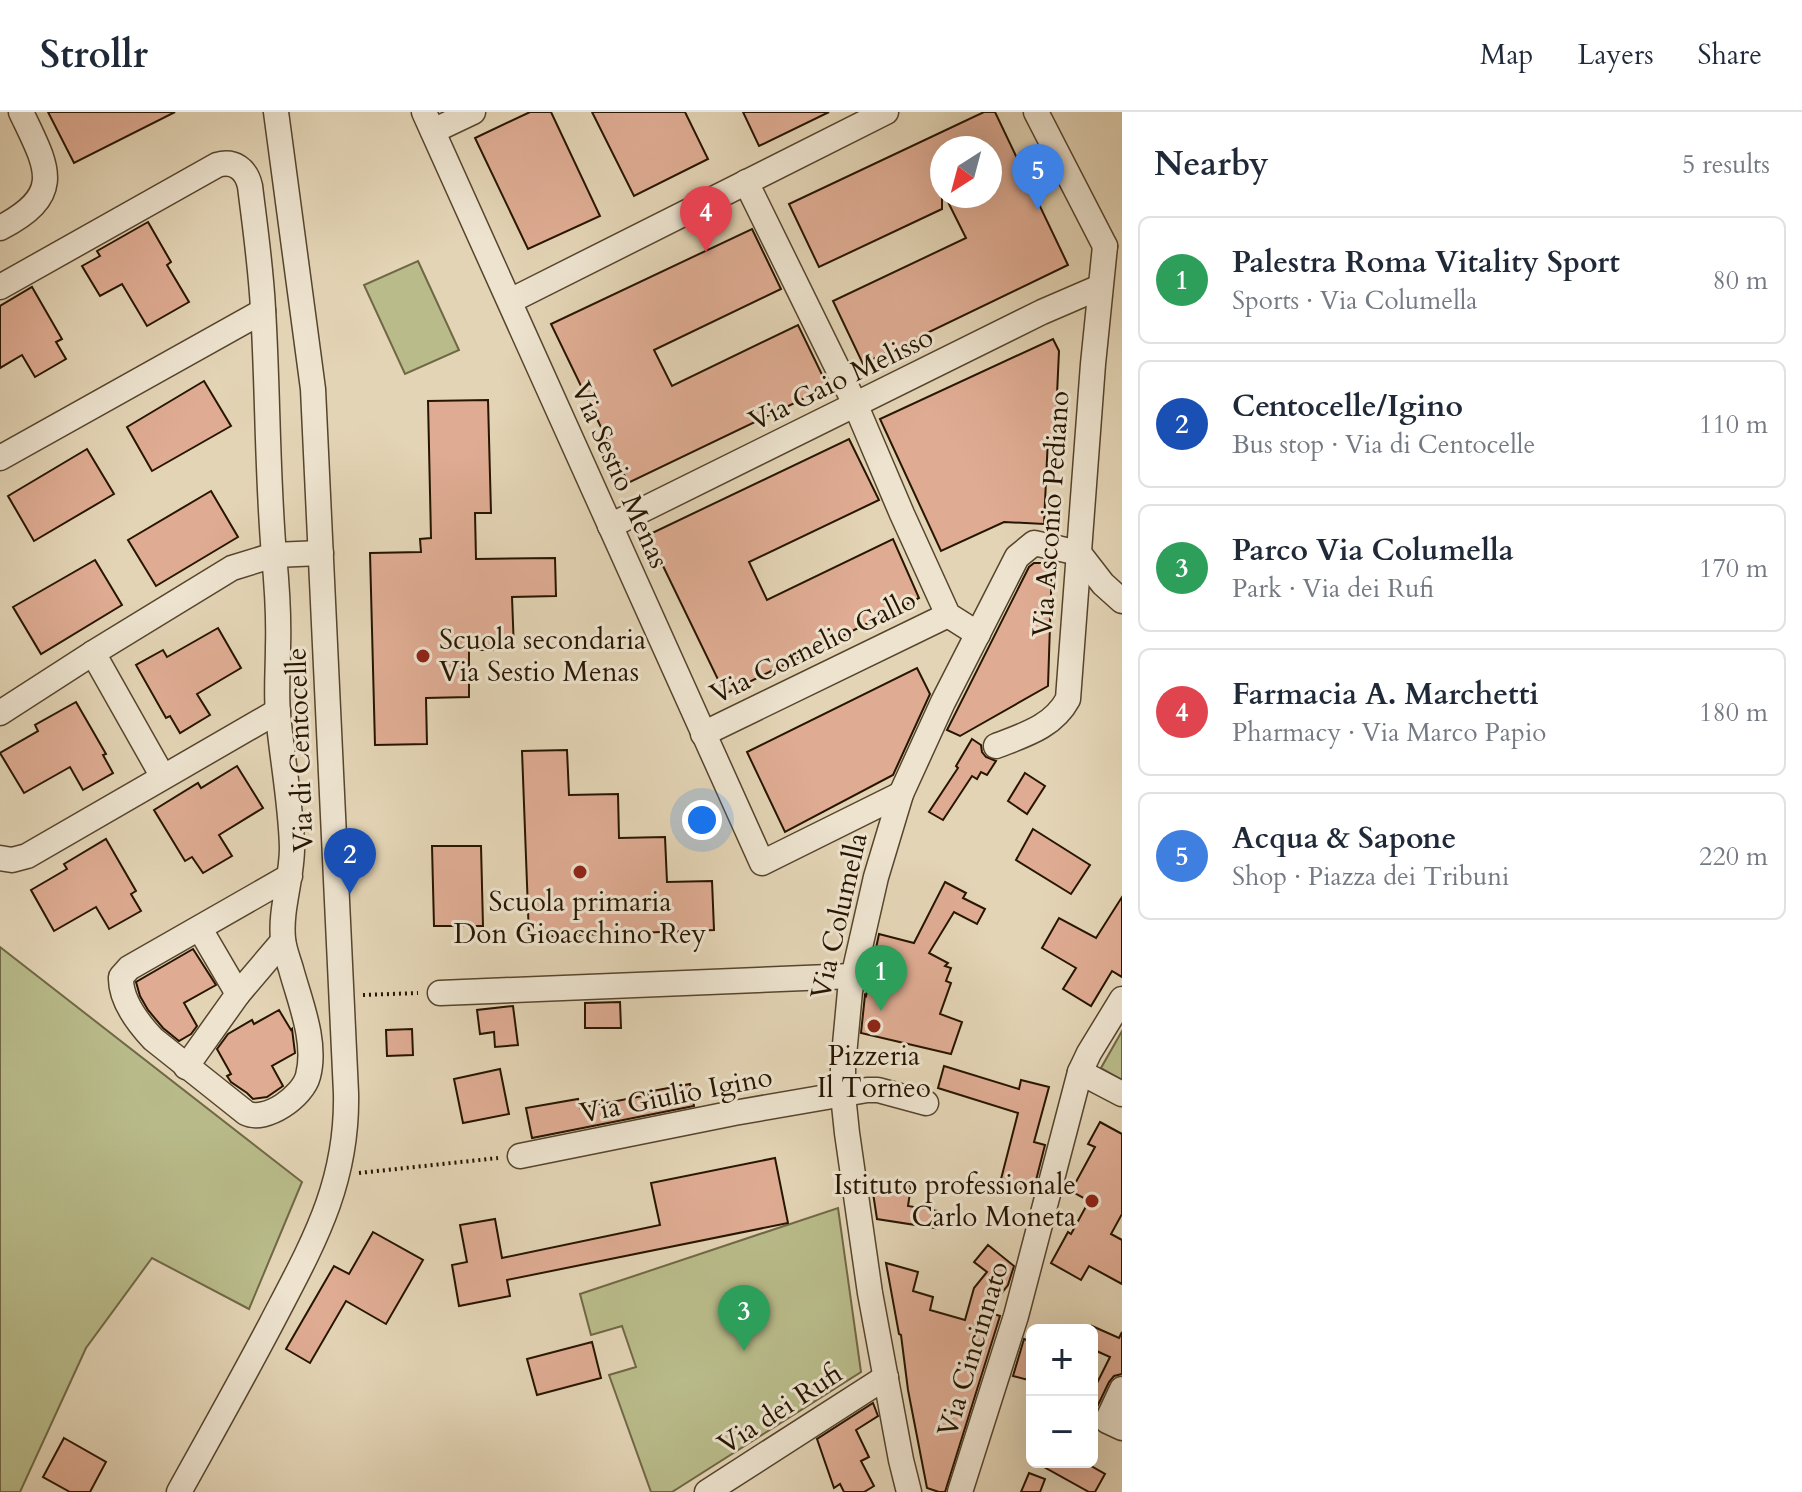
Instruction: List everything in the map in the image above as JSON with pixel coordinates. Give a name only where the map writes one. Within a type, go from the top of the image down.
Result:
[{"type":"street","points":[[0,228],[30,210],[41,196],[46,179],[44,160],[21,112]]},
{"type":"street","points":[[428,122],[473,112]]},
{"type":"street","points":[[510,301],[886,112]]},
{"type":"street","points":[[1036,112],[1113,241]]},
{"type":"street","name":"Via di Centocelle","points":[[179,1492],[301,1267],[329,1206],[339,1175],[347,1113],[313,389],[280,113]]},
{"type":"street","name":"Via Sestio Menas","points":[[428,122],[762,863],[901,794]]},
{"type":"street","points":[[0,287],[217,165],[226,163],[238,166],[249,181],[263,311],[270,506],[278,593],[278,711],[291,823],[292,851],[290,876],[284,913],[283,941],[309,1043],[309,1072],[304,1088],[291,1100],[255,1117],[186,1067],[143,1028],[126,1000],[121,977],[129,968],[290,876]]},
{"type":"street","points":[[746,182],[856,406],[948,615],[978,634]]},
{"type":"street","name":"Via Asconio Pediano","points":[[996,746],[1046,725],[1068,699],[1100,287],[1113,241]]},
{"type":"street","name":"Via Gaio Melisso","points":[[610,526],[1042,312],[1100,287]]},
{"type":"street","points":[[0,458],[263,311]]},
{"type":"street","name":"Via Columella","points":[[909,1492],[870,1293],[843,1095],[845,1031],[853,976],[876,877],[901,794],[943,702],[1017,557],[1034,543],[1079,553]]},
{"type":"street","points":[[0,713],[232,568],[274,555],[321,553]]},
{"type":"street","points":[[1079,553],[1103,584],[1122,601]]},
{"type":"street","name":"Via Cornelio Gallo","points":[[703,734],[948,615]]},
{"type":"street","points":[[93,653],[163,777]]},
{"type":"street","points":[[0,858],[23,858],[278,711]]},
{"type":"street","points":[[200,929],[238,994]]},
{"type":"street","points":[[186,1067],[238,994],[283,941]]},
{"type":"street","points":[[440,993],[853,976]]},
{"type":"street","name":"Via Cincinnato","points":[[960,1492],[1016,1316],[1080,1072],[1122,999]]},
{"type":"street","points":[[1080,1072],[1122,1094]]},
{"type":"street","name":"Via Giulio Igino","points":[[520,1156],[872,1089],[926,1103]]},
{"type":"street","name":"Via dei Rufi","points":[[707,1492],[886,1377]]},
{"type":"street","points":[[1122,1389],[1107,1421],[1122,1428]]},
{"type":"path","points":[[340,996],[440,993]]},
{"type":"path","points":[[339,1175],[520,1156]]},
{"type":"green space","points":[[418,261],[459,350],[405,374],[364,285]]},
{"type":"green space","points":[[0,947],[302,1182],[249,1309],[152,1258],[86,1348],[20,1492],[0,1492]]},
{"type":"green space","points":[[1122,1031],[1122,1080],[1101,1068]]},
{"type":"green space","points":[[838,1208],[861,1372],[672,1492],[651,1492],[609,1375],[636,1367],[622,1326],[591,1335],[580,1294]]},
{"type":"building","points":[[48,112],[175,112],[74,163]]},
{"type":"building","points":[[530,112],[551,112],[600,216],[528,249],[475,138]]},
{"type":"building","points":[[592,112],[685,112],[708,159],[634,196]]},
{"type":"building","points":[[743,112],[829,112],[759,146]]},
{"type":"building","points":[[984,112],[995,112],[1068,265],[863,364],[833,301],[966,238],[951,208],[1002,208],[1002,136],[933,136]]},
{"type":"building","points":[[930,137],[930,208],[942,209],[819,267],[789,204]]},
{"type":"building","points":[[148,222],[171,262],[167,265],[189,302],[147,326],[122,284],[100,296],[82,266],[100,256],[97,251]]},
{"type":"building","points":[[752,229],[781,289],[654,350],[672,386],[798,325],[828,387],[628,483],[551,324]]},
{"type":"building","points":[[32,287],[62,339],[56,342],[66,359],[35,377],[22,355],[0,368],[0,306]]},
{"type":"building","points":[[1053,339],[1059,351],[1055,438],[1048,438],[1044,524],[1004,522],[941,551],[880,419]]},
{"type":"building","points":[[204,381],[231,426],[152,471],[127,427]]},
{"type":"building","points":[[488,400],[491,513],[475,513],[476,559],[555,558],[556,596],[512,597],[514,650],[469,650],[469,697],[426,698],[427,744],[375,745],[370,553],[421,552],[420,539],[431,538],[428,401]]},
{"type":"building","points":[[849,439],[879,500],[749,562],[767,600],[893,539],[919,598],[725,694],[648,535]]},
{"type":"building","points":[[87,449],[114,494],[34,541],[8,496]]},
{"type":"building","points":[[211,491],[238,537],[156,586],[128,540]]},
{"type":"building","points":[[95,560],[122,605],[41,654],[13,607]]},
{"type":"building","points":[[1034,563],[1052,563],[1048,686],[960,736],[947,730],[1029,567]]},
{"type":"building","points":[[218,628],[241,668],[197,694],[210,715],[180,733],[170,716],[166,718],[136,665],[163,650],[167,657]]},
{"type":"building","points":[[917,668],[930,694],[893,775],[785,832],[747,752]]},
{"type":"building","points":[[76,702],[106,754],[103,755],[113,773],[83,790],[70,767],[24,793],[0,753],[38,731],[35,725]]},
{"type":"building","points":[[972,739],[981,745],[986,757],[996,761],[987,775],[981,772],[977,779],[972,776],[943,820],[929,812],[958,768],[956,766]]},
{"type":"building","points":[[567,750],[569,795],[618,794],[619,838],[665,837],[667,882],[712,881],[714,930],[529,937],[522,751]]},
{"type":"building","points":[[237,766],[263,808],[219,835],[232,856],[203,873],[192,857],[185,861],[154,810],[198,783],[201,788]]},
{"type":"building","points":[[1025,773],[1045,786],[1027,814],[1008,801]]},
{"type":"building","points":[[1033,829],[1090,865],[1071,894],[1016,860]]},
{"type":"building","points":[[106,839],[136,891],[131,894],[141,911],[109,929],[96,907],[54,931],[31,890],[67,869],[64,864]]},
{"type":"building","points":[[432,846],[481,846],[483,926],[434,926]]},
{"type":"building","points":[[945,882],[966,893],[963,898],[985,909],[977,924],[954,912],[929,953],[948,963],[945,966],[951,968],[946,981],[951,983],[940,1014],[962,1022],[951,1054],[861,1033],[865,995],[879,934],[914,943]]},
{"type":"building","points":[[1122,897],[1122,977],[1112,971],[1091,1006],[1063,989],[1076,968],[1042,948],[1059,918],[1096,938]]},
{"type":"building","points":[[193,949],[216,985],[184,1003],[197,1026],[179,1041],[148,1010],[136,982]]},
{"type":"building","points":[[620,1002],[621,1028],[585,1028],[585,1003]]},
{"type":"building","points":[[513,1006],[518,1045],[495,1047],[494,1032],[480,1034],[477,1010]]},
{"type":"building","points":[[279,1010],[292,1029],[295,1053],[272,1066],[283,1086],[267,1097],[253,1099],[231,1082],[227,1076],[231,1074],[217,1049],[228,1034],[252,1020],[254,1024]]},
{"type":"building","points":[[412,1029],[413,1055],[387,1056],[386,1030]]},
{"type":"building","points":[[944,1066],[1019,1089],[1021,1080],[1049,1087],[1034,1142],[1045,1145],[1033,1192],[1000,1183],[1018,1113],[938,1088]]},
{"type":"building","points":[[500,1069],[509,1114],[463,1123],[454,1079]]},
{"type":"building","points":[[690,1084],[694,1106],[532,1138],[526,1108],[578,1099],[580,1108]]},
{"type":"building","points":[[1100,1122],[1122,1134],[1122,1214],[1111,1234],[1122,1240],[1122,1284],[1089,1266],[1081,1280],[1051,1263],[1089,1201],[1071,1191],[1095,1147],[1088,1144]]},
{"type":"building","points":[[775,1158],[788,1223],[507,1280],[510,1296],[459,1306],[452,1265],[467,1262],[460,1225],[495,1219],[502,1258],[660,1225],[651,1183]]},
{"type":"building","points":[[871,1180],[911,1186],[908,1206],[938,1211],[935,1228],[877,1219]]},
{"type":"building","points":[[373,1232],[423,1260],[386,1324],[346,1301],[310,1363],[286,1349],[334,1266],[349,1274]]},
{"type":"building","points":[[988,1245],[1014,1266],[1008,1285],[987,1312],[1000,1316],[945,1492],[939,1492],[927,1488],[886,1263],[918,1272],[913,1291],[933,1297],[930,1310],[965,1320],[974,1288],[987,1272],[974,1262]]},
{"type":"building","points":[[1098,1329],[1119,1338],[1122,1332],[1122,1374],[1114,1376],[1109,1382],[1098,1405],[1098,1381],[1110,1357],[1098,1352]]},
{"type":"building","points":[[1024,1339],[1026,1379],[1013,1376]]},
{"type":"building","points":[[592,1342],[601,1378],[537,1395],[527,1359]]},
{"type":"building","points":[[873,1403],[878,1416],[856,1430],[869,1457],[861,1461],[874,1486],[864,1492],[844,1492],[840,1484],[834,1488],[817,1439]]},
{"type":"building","points":[[64,1438],[106,1462],[90,1492],[70,1492],[43,1477]]},
{"type":"building","points":[[1046,1468],[1094,1468],[1105,1474],[1095,1492],[1089,1492]]},
{"type":"building","points":[[1029,1473],[1045,1479],[1040,1492],[1021,1492]]},
{"type":"place","name":"Acqua & Sapone","points":[[1038,210]]},
{"type":"place","name":"Farmacia A. Marchetti","points":[[706,252]]},
{"type":"place","name":"Scuola secondaria Via Sestio Menas","points":[[423,656]]},
{"type":"place","name":"Scuola primaria Don Gioacchino Rey","points":[[580,872]]},
{"type":"place","name":"Centocelle/Igino","points":[[350,894]]},
{"type":"place","name":"Palestra Roma Vitality Sport","points":[[881,1011]]},
{"type":"place","name":"Pizzeria Il Torneo","points":[[874,1026]]},
{"type":"place","name":"Istituto professionale Carlo Moneta","points":[[1092,1201]]},
{"type":"place","name":"Parco Via Columella","points":[[744,1351]]}]
